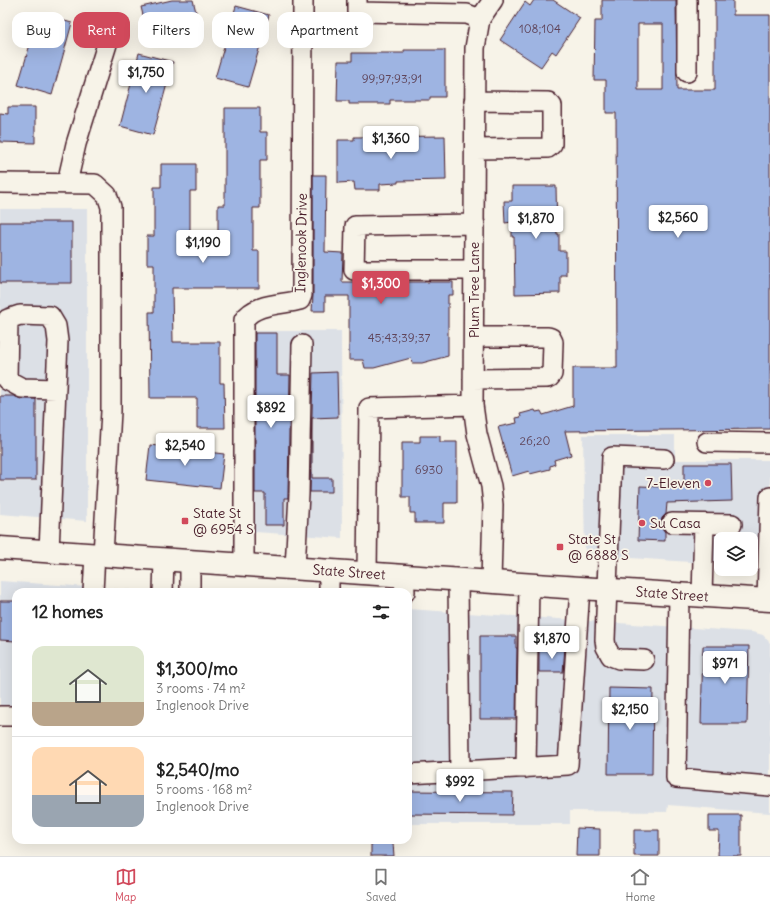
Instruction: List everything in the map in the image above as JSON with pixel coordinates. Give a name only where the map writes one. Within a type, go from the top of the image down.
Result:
[{"type":"main road","name":"State Street","points":[[0,548],[367,573],[405,584],[458,580],[768,600]]},
{"type":"street","name":"Inglenook Drive","points":[[244,565],[244,320],[248,314],[267,306],[300,300],[302,294],[303,0]]},
{"type":"street","points":[[358,0],[357,12],[467,14],[480,19]]},
{"type":"street","name":"Plum Tree Lane","points":[[491,582],[493,505],[491,486],[477,434],[473,405],[473,379],[475,48],[480,19],[493,0]]},
{"type":"street","points":[[687,0],[687,72]]},
{"type":"street","points":[[67,183],[76,144],[106,48]]},
{"type":"street","points":[[474,101],[548,102],[552,106],[552,144],[548,148],[475,148]]},
{"type":"street","points":[[0,183],[95,184],[107,194],[111,207],[111,411],[99,555],[94,588]]},
{"type":"street","points":[[474,270],[354,270],[355,226],[475,224]]},
{"type":"street","points":[[49,551],[56,389],[58,341],[56,326],[50,316],[20,315],[4,319],[7,380],[22,388],[56,389]]},
{"type":"street","points":[[473,379],[550,377],[552,374],[553,342],[551,338],[548,337],[474,337]]},
{"type":"street","points":[[295,568],[299,494],[302,344]]},
{"type":"street","points":[[367,573],[369,408],[473,405]]},
{"type":"street","points":[[707,442],[770,443]]},
{"type":"street","points":[[644,660],[619,659],[611,656],[604,640],[612,457],[664,459]]},
{"type":"street","points":[[768,600],[770,497]]},
{"type":"street","points":[[672,523],[732,524]]},
{"type":"street","points":[[702,596],[704,524]]},
{"type":"street","points":[[163,588],[164,559]]},
{"type":"street","points":[[190,561],[190,588]]},
{"type":"street","points":[[329,570],[329,588]]},
{"type":"street","points":[[458,580],[460,772]]},
{"type":"street","points":[[526,768],[529,584]]},
{"type":"street","points":[[412,774],[568,766],[580,588]]},
{"type":"street","points":[[679,595],[676,778],[770,786]]},
{"type":"street","points":[[0,716],[12,716]]},
{"type":"shaded area","points":[[0,209],[87,209],[87,521],[0,514]]},
{"type":"shaded area","points":[[255,331],[341,331],[342,538],[255,532]]},
{"type":"shaded area","points":[[583,435],[675,435],[675,460],[770,460],[770,567],[758,566],[758,532],[714,532],[714,564],[585,555]]},
{"type":"shaded area","points":[[0,581],[104,588],[12,588],[12,722],[0,722]]},
{"type":"shaded area","points":[[412,609],[752,632],[763,635],[770,643],[770,813],[668,805],[667,812],[570,811],[570,824],[412,824]]},
{"type":"building","points":[[172,0],[193,0],[196,12],[142,12],[141,7]]},
{"type":"building","points":[[534,0],[553,0],[580,18],[556,54],[552,51],[541,67],[500,40],[525,2],[530,6]]},
{"type":"building","points":[[602,0],[676,0],[677,90],[715,90],[715,0],[733,0],[733,15],[770,15],[770,429],[565,431],[571,455],[554,460],[555,464],[550,466],[550,469],[530,474],[529,471],[512,476],[498,427],[517,423],[516,418],[521,417],[520,414],[535,410],[536,412],[541,411],[543,415],[573,406],[573,368],[617,368],[616,113],[606,113],[606,80],[594,80],[595,21],[602,21]],"holes":[[[638,24],[663,24],[663,90],[638,90]]]},
{"type":"building","points":[[236,6],[258,12],[234,12]]},
{"type":"building","points":[[65,21],[72,23],[52,95],[18,85],[29,48],[65,48]]},
{"type":"building","points":[[224,48],[259,48],[248,87],[215,78]]},
{"type":"building","points":[[404,50],[445,50],[445,97],[430,97],[430,100],[390,100],[390,104],[349,104],[349,101],[337,101],[338,61],[352,61],[352,53],[404,53]]},
{"type":"building","points":[[139,53],[173,62],[153,135],[120,126]]},
{"type":"building","points":[[8,107],[35,107],[35,143],[0,142],[0,113],[8,114]]},
{"type":"building","points":[[225,108],[260,108],[260,132],[267,132],[267,160],[260,160],[260,208],[253,208],[253,251],[259,251],[259,288],[172,288],[173,342],[220,342],[220,383],[224,383],[225,428],[197,428],[197,398],[150,398],[149,312],[154,312],[154,264],[147,264],[147,236],[154,236],[154,187],[161,187],[161,164],[196,164],[196,191],[190,191],[190,251],[218,251],[218,205],[225,205]]},
{"type":"building","points":[[445,136],[446,180],[398,181],[398,183],[380,184],[380,190],[355,190],[354,182],[338,183],[338,140],[354,140],[354,137]]},
{"type":"building","points":[[313,175],[326,175],[325,252],[343,253],[342,282],[453,282],[453,295],[448,295],[448,356],[422,363],[412,363],[411,358],[374,368],[365,368],[363,360],[349,360],[349,296],[325,296],[325,311],[312,311]]},
{"type":"building","points":[[512,186],[556,186],[557,234],[559,234],[559,251],[566,251],[566,275],[560,275],[560,293],[515,294],[514,237],[512,237],[512,222],[505,223],[504,201],[512,201]]},
{"type":"building","points":[[0,222],[72,222],[72,283],[0,283]]},
{"type":"building","points":[[255,333],[277,333],[277,375],[290,375],[288,498],[284,498],[284,525],[265,525],[265,493],[255,493]]},
{"type":"building","points":[[337,372],[338,417],[312,418],[312,478],[332,478],[332,492],[310,492],[313,373]]},
{"type":"building","points":[[0,396],[14,396],[21,399],[36,399],[36,480],[0,480]]},
{"type":"building","points":[[420,436],[440,436],[440,442],[457,442],[457,503],[444,503],[444,523],[415,523],[415,513],[410,513],[410,497],[402,497],[402,442],[420,442]]},
{"type":"building","points":[[150,445],[224,454],[220,488],[146,480]]},
{"type":"building","points":[[684,464],[731,464],[732,501],[667,503],[666,514],[662,518],[661,522],[662,528],[665,532],[665,541],[638,540],[640,486],[684,488]]},
{"type":"building","points":[[0,601],[12,601],[12,641],[0,640]]},
{"type":"building","points":[[480,636],[516,636],[516,719],[480,719]]},
{"type":"building","points":[[703,646],[749,646],[747,724],[701,724]]},
{"type":"building","points":[[565,647],[563,672],[539,672],[539,648]]},
{"type":"building","points":[[609,688],[653,689],[652,774],[608,774]]},
{"type":"building","points":[[412,791],[513,792],[512,815],[412,814]]},
{"type":"building","points":[[709,815],[741,815],[741,856],[718,856],[719,831],[709,831]]},
{"type":"building","points":[[577,828],[600,829],[600,856],[576,856]]},
{"type":"building","points":[[634,830],[659,830],[659,856],[634,856]]},
{"type":"building","points":[[371,844],[393,844],[394,856],[371,856]]},
{"type":"place","name":"7-Eleven","points":[[708,483]]},
{"type":"place","name":"State St @ 6954 S","points":[[185,521]]},
{"type":"place","name":"Su Casa","points":[[642,523]]},
{"type":"place","name":"State St @ 6888 S","points":[[560,547]]}]
